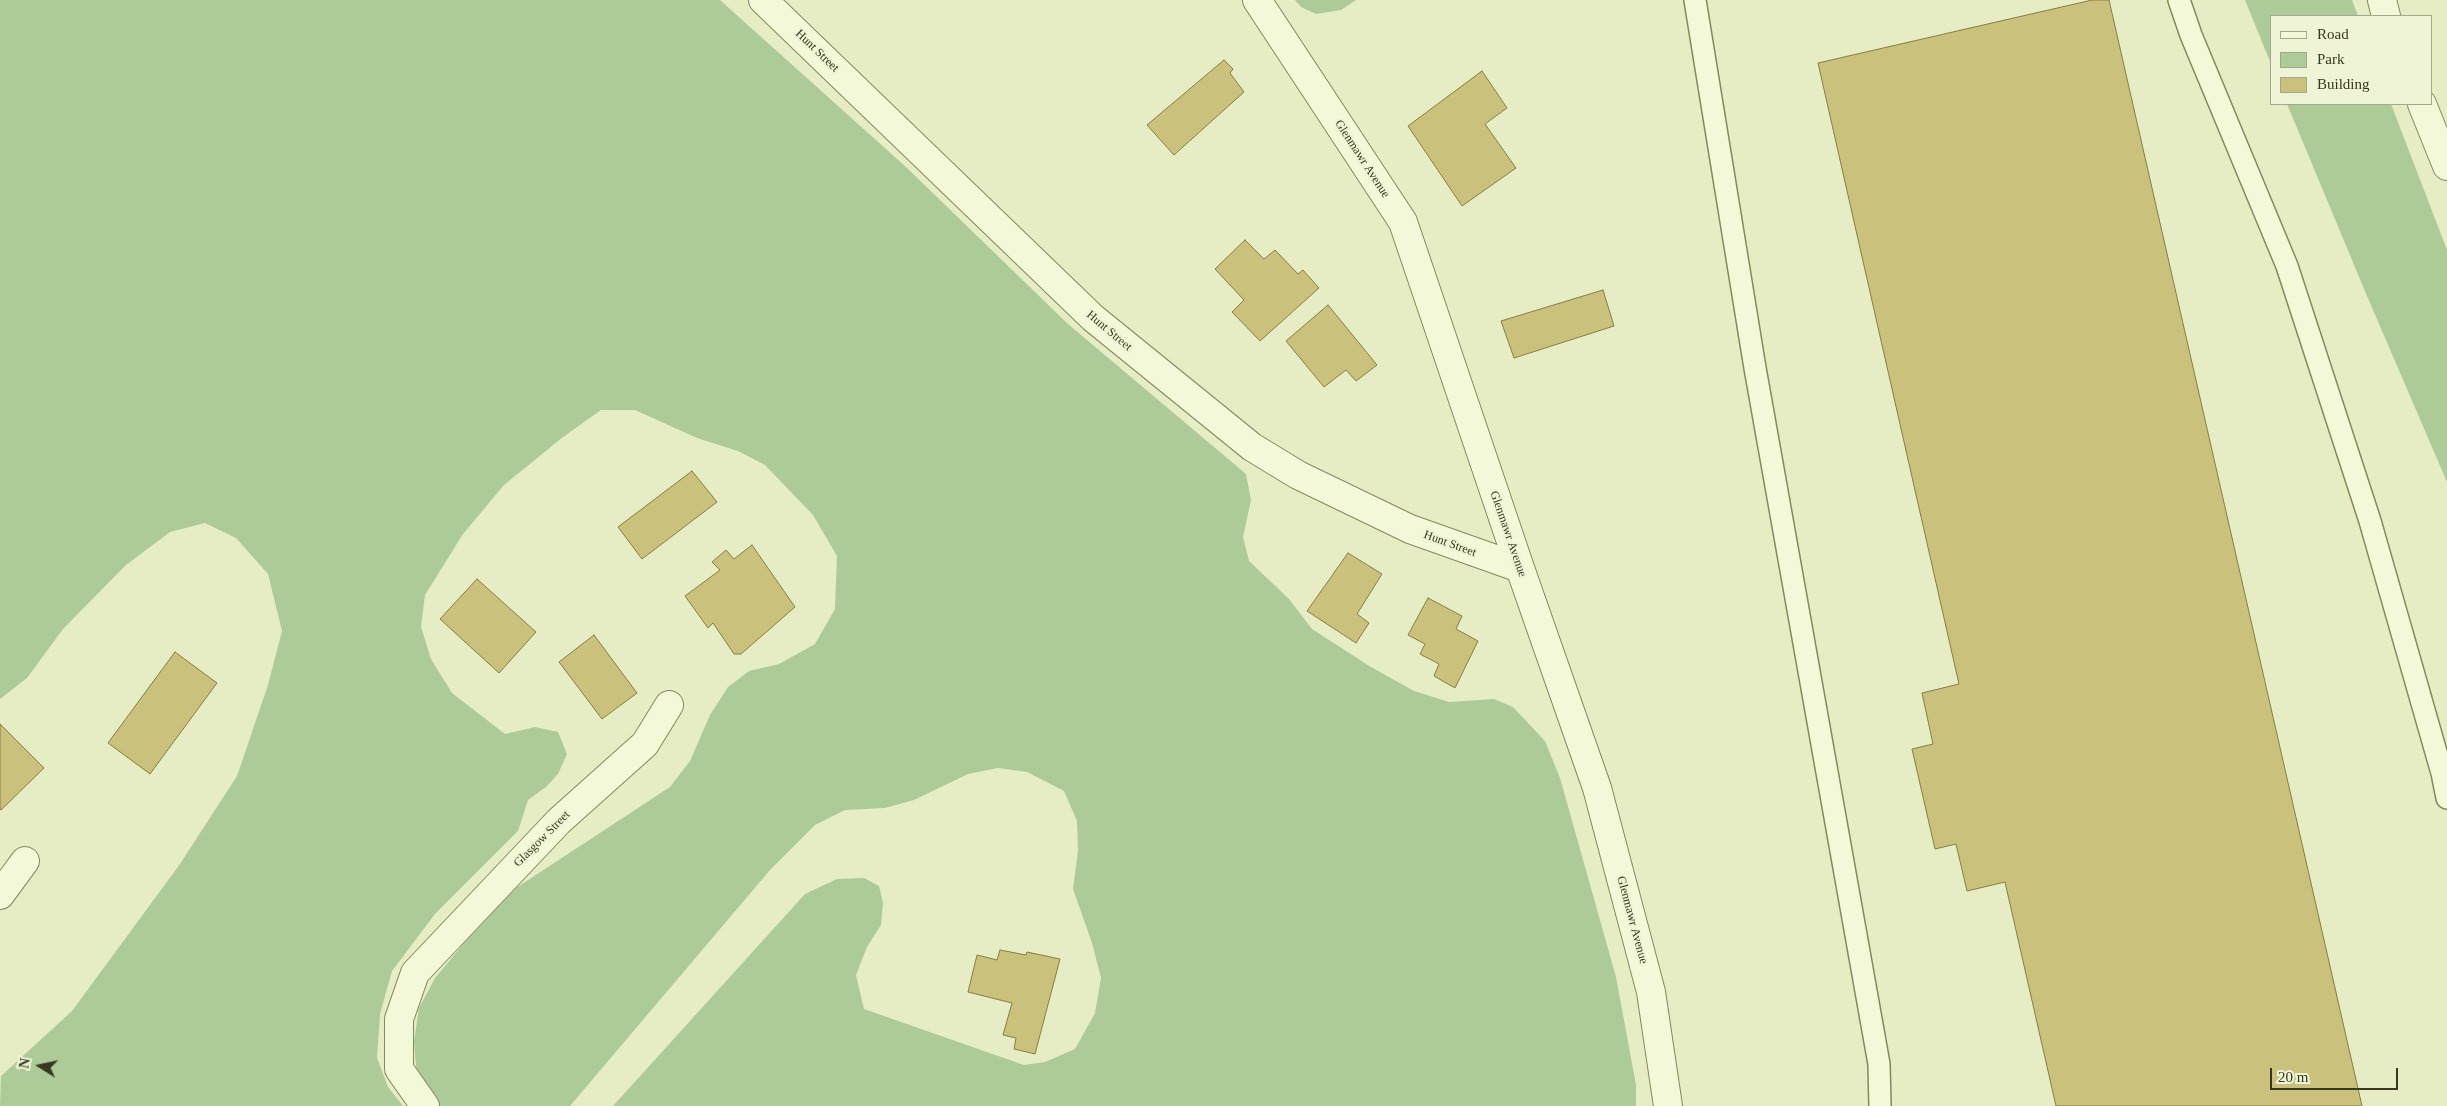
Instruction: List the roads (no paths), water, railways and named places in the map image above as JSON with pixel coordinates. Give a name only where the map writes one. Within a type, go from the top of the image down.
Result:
[{"type":"street","name":"Hunt Street","points":[[764,0],[1093,318],[1252,447],[1298,475],[1410,529],[1520,568]]},
{"type":"street","name":"Glenmawr Avenue","points":[[1257,0],[1403,222],[1520,568],[1597,788],[1650,992],[1668,1106]]},
{"type":"street","points":[[2382,0],[2386,15]]},
{"type":"street","points":[[2422,105],[2447,166]]},
{"type":"street","name":"Glasgow Street","points":[[425,1106],[399,1069],[399,1019],[415,973],[558,821],[645,744],[669,705]]},
{"type":"street","points":[[0,895],[25,861]]},
{"type":"lane","points":[[1695,0],[1755,368],[1880,1064],[1880,1106]]},
{"type":"lane","points":[[2179,0],[2191,36],[2287,266],[2370,521],[2442,773],[2447,798]]}]
